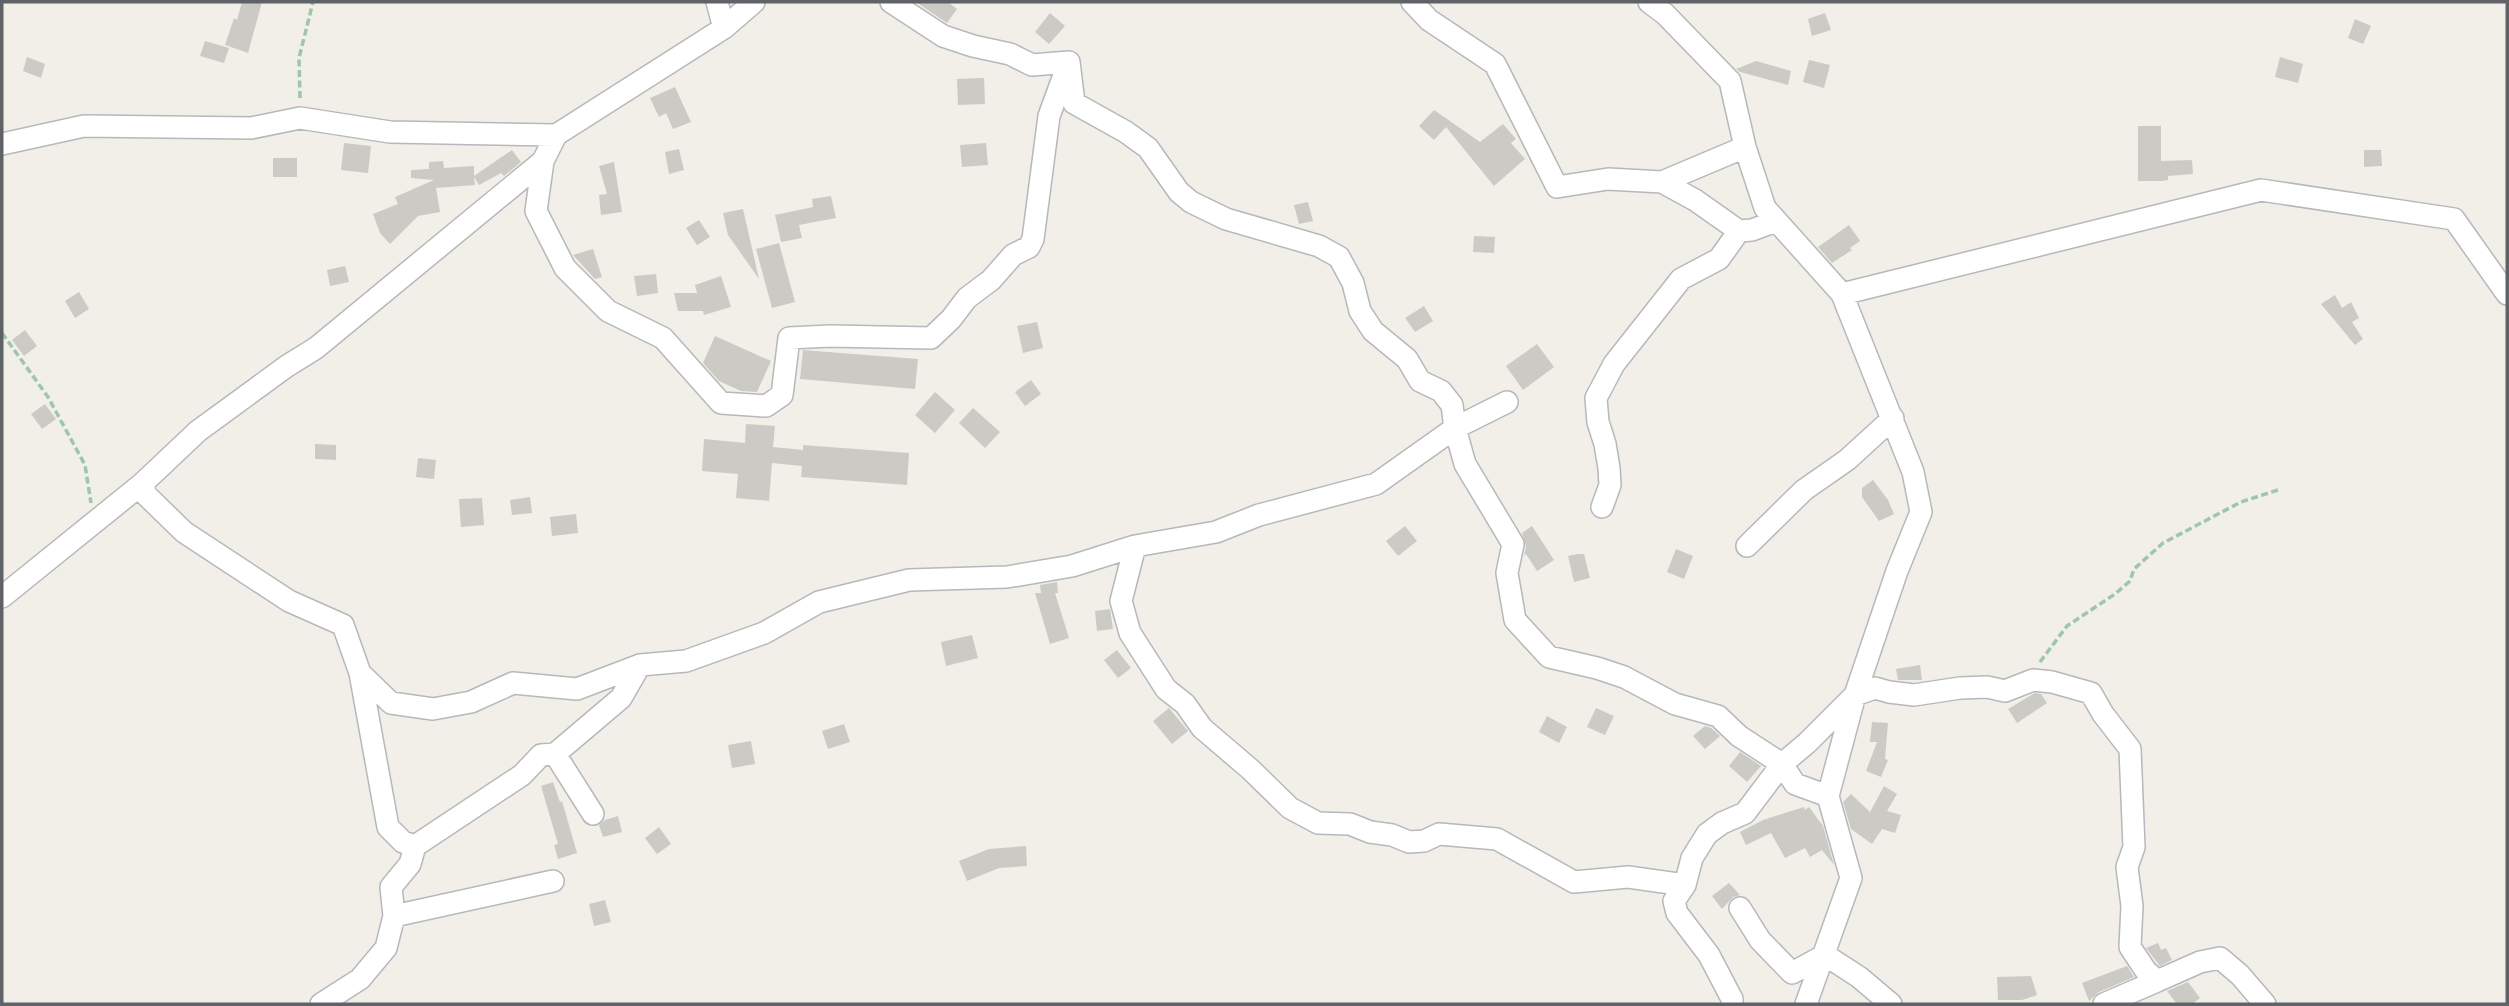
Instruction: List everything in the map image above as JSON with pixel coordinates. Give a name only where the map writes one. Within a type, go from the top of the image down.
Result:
[{"type":"street","points":[[717,2],[724,28]]},
{"type":"street","points":[[754,2],[724,28],[556,135],[543,161],[536,211],[565,268],[608,311],[663,338],[721,403],[766,406],[782,395],[789,338],[931,338],[951,319],[967,298],[991,280],[1013,255],[1028,247],[1033,239],[1049,116],[1069,62]]},
{"type":"street","points":[[891,2],[943,36],[1010,54],[1032,65],[1069,62]]},
{"type":"street","points":[[1412,2],[1429,20],[1495,64],[1557,187],[1608,180],[1661,182],[1745,147]]},
{"type":"street","points":[[1649,2],[1665,13],[1730,81],[1745,147],[1765,208],[1842,294],[1913,472],[1921,512],[1897,571],[1855,695],[1828,796],[1851,878],[1806,1004]]},
{"type":"street","points":[[1069,62],[1074,103],[1126,132],[1148,148],[1179,192],[1191,202],[1226,219],[1319,246],[1339,257],[1353,284],[1360,311],[1373,331],[1408,359],[1420,381],[1441,391],[1452,405],[1465,464],[1513,544],[1507,573],[1515,620],[1549,657],[1624,677],[1675,704],[1718,716],[1739,736],[1782,764],[1794,784],[1828,796]]},
{"type":"street","points":[[2,144],[84,126],[251,128],[300,118],[390,132],[556,135]]},
{"type":"street","points":[[2,597],[143,483],[198,431],[316,348],[543,161]]},
{"type":"street","points":[[1661,182],[1695,200],[1739,231],[1752,230],[1776,221]]},
{"type":"street","points":[[1842,294],[2261,190],[2454,219],[2507,294]]},
{"type":"street","points":[[1602,507],[1610,485],[1596,398],[1614,364],[1681,279],[1719,259],[1739,231]]},
{"type":"street","points":[[360,673],[391,703],[433,709],[471,702],[513,683],[577,689],[640,665],[686,661],[764,634],[819,602],[909,580],[1007,577],[1072,566],[1135,546],[1216,532],[1259,515],[1376,484],[1455,428],[1507,402]]},
{"type":"street","points":[[1747,546],[1804,490],[1847,460],[1893,418]]},
{"type":"street","points":[[143,483],[145,494],[184,532],[289,601],[343,625],[360,673],[388,827],[402,842],[415,846]]},
{"type":"street","points":[[1135,546],[1121,601],[1130,633],[1166,690],[1185,704],[1202,728],[1290,808],[1318,823],[1349,824],[1409,842],[1424,841],[1439,834],[1497,839],[1574,882],[1628,877],[1685,885]]},
{"type":"street","points":[[321,1004],[360,979],[386,948],[394,916],[391,887],[410,864],[415,846],[523,775],[541,755],[555,754],[621,698],[640,665]]},
{"type":"street","points":[[1732,1004],[1732,999],[1709,955],[1677,913],[1674,901],[1685,885],[1692,858],[1707,834],[1722,822],[1745,813],[1782,764],[1855,695],[1875,688],[1914,695],[1961,688],[1987,687],[2005,691],[2033,680],[2052,682],[2091,693],[2103,714],[2130,749],[2134,847],[2127,867],[2132,906],[2130,947],[2146,971],[2157,981]]},
{"type":"street","points":[[555,754],[593,814]]},
{"type":"street","points":[[394,916],[553,881]]},
{"type":"street","points":[[1740,908],[1760,940],[1792,973],[1825,955]]},
{"type":"street","points":[[1825,955],[1891,1004]]},
{"type":"street","points":[[2104,1004],[2200,962],[2220,958],[2247,982],[2266,1004]]},
{"type":"path","points":[[300,118],[299,58],[313,2]]},
{"type":"path","points":[[2,333],[48,397],[85,465],[94,522]]},
{"type":"path","points":[[2033,680],[2029,674],[2050,652],[2067,626],[2115,594],[2130,581],[2134,569],[2163,543],[2241,502],[2281,489]]},
{"type":"building","points":[[242,2],[262,2],[248,53],[225,45]]},
{"type":"building","points":[[916,2],[948,2],[957,9],[947,23]]},
{"type":"building","points":[[1050,13],[1065,26],[1049,44],[1035,32]]},
{"type":"building","points":[[1825,13],[1831,30],[1812,36],[1808,19]]},
{"type":"building","points":[[2355,19],[2371,26],[2363,44],[2348,38]]},
{"type":"building","points":[[205,41],[229,48],[224,63],[200,56]]},
{"type":"building","points":[[27,57],[45,64],[41,78],[23,71]]},
{"type":"building","points":[[2280,57],[2303,64],[2298,83],[2275,77]]},
{"type":"building","points":[[1809,60],[1830,65],[1824,88],[1803,82]]},
{"type":"building","points":[[1756,61],[1791,71],[1788,85],[1736,69]]},
{"type":"building","points":[[984,78],[985,104],[958,105],[957,79]]},
{"type":"building","points":[[675,87],[691,122],[673,129],[666,113],[659,117],[650,98]]},
{"type":"building","points":[[1434,110],[1480,142],[1503,124],[1516,139],[1511,143],[1525,159],[1494,186],[1446,127],[1434,140],[1419,126]]},
{"type":"building","points":[[2138,126],[2161,126],[2161,161],[2192,160],[2193,174],[2168,176],[2168,180],[2161,181],[2138,181]]},
{"type":"building","points":[[344,143],[371,146],[368,173],[341,170]]},
{"type":"building","points":[[986,143],[988,165],[962,167],[960,145]]},
{"type":"building","points":[[679,149],[684,170],[669,174],[665,152]]},
{"type":"building","points":[[512,150],[521,162],[504,176],[501,173],[479,185],[474,177],[475,185],[436,188],[440,212],[418,216],[390,244],[380,233],[373,214],[398,204],[395,197],[434,180],[411,178],[411,170],[429,169],[429,162],[443,161],[444,168],[474,166],[474,176]]},
{"type":"building","points":[[2364,150],[2381,150],[2382,166],[2364,167]]},
{"type":"building","points":[[273,158],[297,158],[297,177],[273,177]]},
{"type":"building","points":[[614,162],[622,212],[601,215],[599,195],[607,194],[599,166]]},
{"type":"building","points":[[831,196],[836,218],[799,225],[802,238],[781,242],[775,215],[813,207],[812,199]]},
{"type":"building","points":[[1308,202],[1313,221],[1299,224],[1294,205]]},
{"type":"building","points":[[743,209],[759,279],[728,235],[723,213]]},
{"type":"building","points":[[699,220],[710,237],[697,245],[686,228]]},
{"type":"building","points":[[1849,225],[1860,241],[1850,248],[1852,250],[1832,263],[1818,247]]},
{"type":"building","points":[[1474,236],[1495,237],[1494,253],[1473,252]]},
{"type":"building","points":[[779,243],[795,302],[772,308],[756,249]]},
{"type":"building","points":[[593,249],[602,277],[595,279],[573,255]]},
{"type":"building","points":[[345,266],[349,282],[330,286],[327,270]]},
{"type":"building","points":[[656,274],[658,293],[637,296],[634,276]]},
{"type":"building","points":[[721,276],[731,307],[704,315],[703,311],[678,311],[674,293],[697,293],[695,285]]},
{"type":"building","points":[[79,292],[89,309],[75,318],[65,301]]},
{"type":"building","points":[[2335,295],[2342,308],[2351,302],[2359,318],[2352,322],[2363,339],[2355,345],[2321,304]]},
{"type":"building","points":[[1424,306],[1433,321],[1415,332],[1405,318]]},
{"type":"building","points":[[1037,322],[1043,348],[1023,353],[1017,326]]},
{"type":"building","points":[[25,330],[37,346],[24,356],[12,340]]},
{"type":"building","points":[[715,336],[771,361],[757,392],[741,391],[719,381],[703,363]]},
{"type":"building","points":[[1537,344],[1554,367],[1523,390],[1506,366]]},
{"type":"building","points":[[803,350],[918,359],[915,389],[800,379]]},
{"type":"building","points":[[1031,380],[1041,394],[1025,406],[1015,392]]},
{"type":"building","points":[[935,392],[955,410],[935,433],[915,415]]},
{"type":"building","points":[[45,404],[56,419],[42,429],[31,414]]},
{"type":"building","points":[[973,408],[1000,432],[985,448],[959,423]]},
{"type":"building","points":[[746,424],[775,426],[773,447],[803,450],[803,445],[909,453],[907,485],[801,477],[802,466],[772,463],[769,501],[736,498],[738,474],[702,471],[704,439],[745,443]]},
{"type":"building","points":[[315,444],[336,445],[336,460],[315,459]]},
{"type":"building","points":[[418,458],[436,460],[434,479],[416,477]]},
{"type":"building","points":[[1873,480],[1888,500],[1894,514],[1879,521],[1862,497],[1862,488]]},
{"type":"building","points":[[530,497],[532,513],[512,515],[510,500]]},
{"type":"building","points":[[482,498],[484,525],[461,527],[459,499]]},
{"type":"building","points":[[576,514],[578,533],[552,536],[550,517]]},
{"type":"building","points":[[1405,526],[1417,541],[1398,556],[1386,541]]},
{"type":"building","points":[[1532,526],[1554,560],[1537,571],[1526,554],[1524,556],[1526,546],[1522,533]]},
{"type":"building","points":[[1676,549],[1693,556],[1684,579],[1667,572]]},
{"type":"building","points":[[1584,554],[1590,578],[1574,582],[1568,556]]},
{"type":"building","points":[[1057,582],[1058,593],[1055,593],[1069,638],[1050,644],[1035,593],[1041,593],[1040,585]]},
{"type":"building","points":[[1110,609],[1113,629],[1097,631],[1095,611]]},
{"type":"building","points":[[972,635],[978,658],[946,666],[941,642]]},
{"type":"building","points":[[1117,650],[1131,668],[1118,678],[1104,660]]},
{"type":"building","points":[[1920,665],[1922,680],[1898,680],[1896,669]]},
{"type":"building","points":[[2035,693],[2041,694],[2047,703],[2017,723],[2008,709]]},
{"type":"building","points":[[1169,708],[1188,731],[1172,744],[1153,721]]},
{"type":"building","points":[[1596,708],[1614,716],[1605,735],[1587,727]]},
{"type":"building","points":[[1547,716],[1567,727],[1559,743],[1539,732]]},
{"type":"building","points":[[1872,722],[1888,723],[1885,759],[1888,760],[1881,777],[1866,771],[1877,742],[1870,742]]},
{"type":"building","points":[[844,724],[850,742],[828,749],[822,731]]},
{"type":"building","points":[[1705,726],[1720,736],[1705,749],[1693,736]]},
{"type":"building","points":[[751,741],[755,764],[732,768],[728,745]]},
{"type":"building","points":[[1740,752],[1761,766],[1747,782],[1729,766]]},
{"type":"building","points":[[553,782],[560,802],[562,801],[577,853],[558,859],[554,845],[558,844],[541,786]]},
{"type":"building","points":[[1884,786],[1897,794],[1887,811],[1901,815],[1895,833],[1882,829],[1872,844],[1851,829],[1843,802],[1851,794],[1870,812]]},
{"type":"building","points":[[1804,807],[1805,810],[1809,807],[1823,826],[1834,865],[1822,850],[1810,857],[1805,848],[1785,858],[1771,833],[1746,845],[1740,832],[1763,820]]},
{"type":"building","points":[[618,816],[622,832],[603,837],[599,825]]},
{"type":"building","points":[[659,827],[671,844],[657,854],[645,838]]},
{"type":"building","points":[[1026,846],[1027,866],[999,868],[967,881],[959,861],[989,849]]},
{"type":"building","points":[[1729,883],[1740,895],[1733,897],[1722,909],[1712,896]]},
{"type":"building","points":[[605,900],[611,922],[594,926],[589,904]]},
{"type":"building","points":[[2158,943],[2161,950],[2166,948],[2172,960],[2160,966],[2146,948]]},
{"type":"building","points":[[2127,966],[2134,977],[2099,992],[2089,1001],[2082,983]]},
{"type":"building","points":[[2031,976],[2037,995],[2022,1000],[1998,1000],[1997,977]]},
{"type":"building","points":[[2188,982],[2200,998],[2192,1004],[2177,1004],[2167,991]]}]
